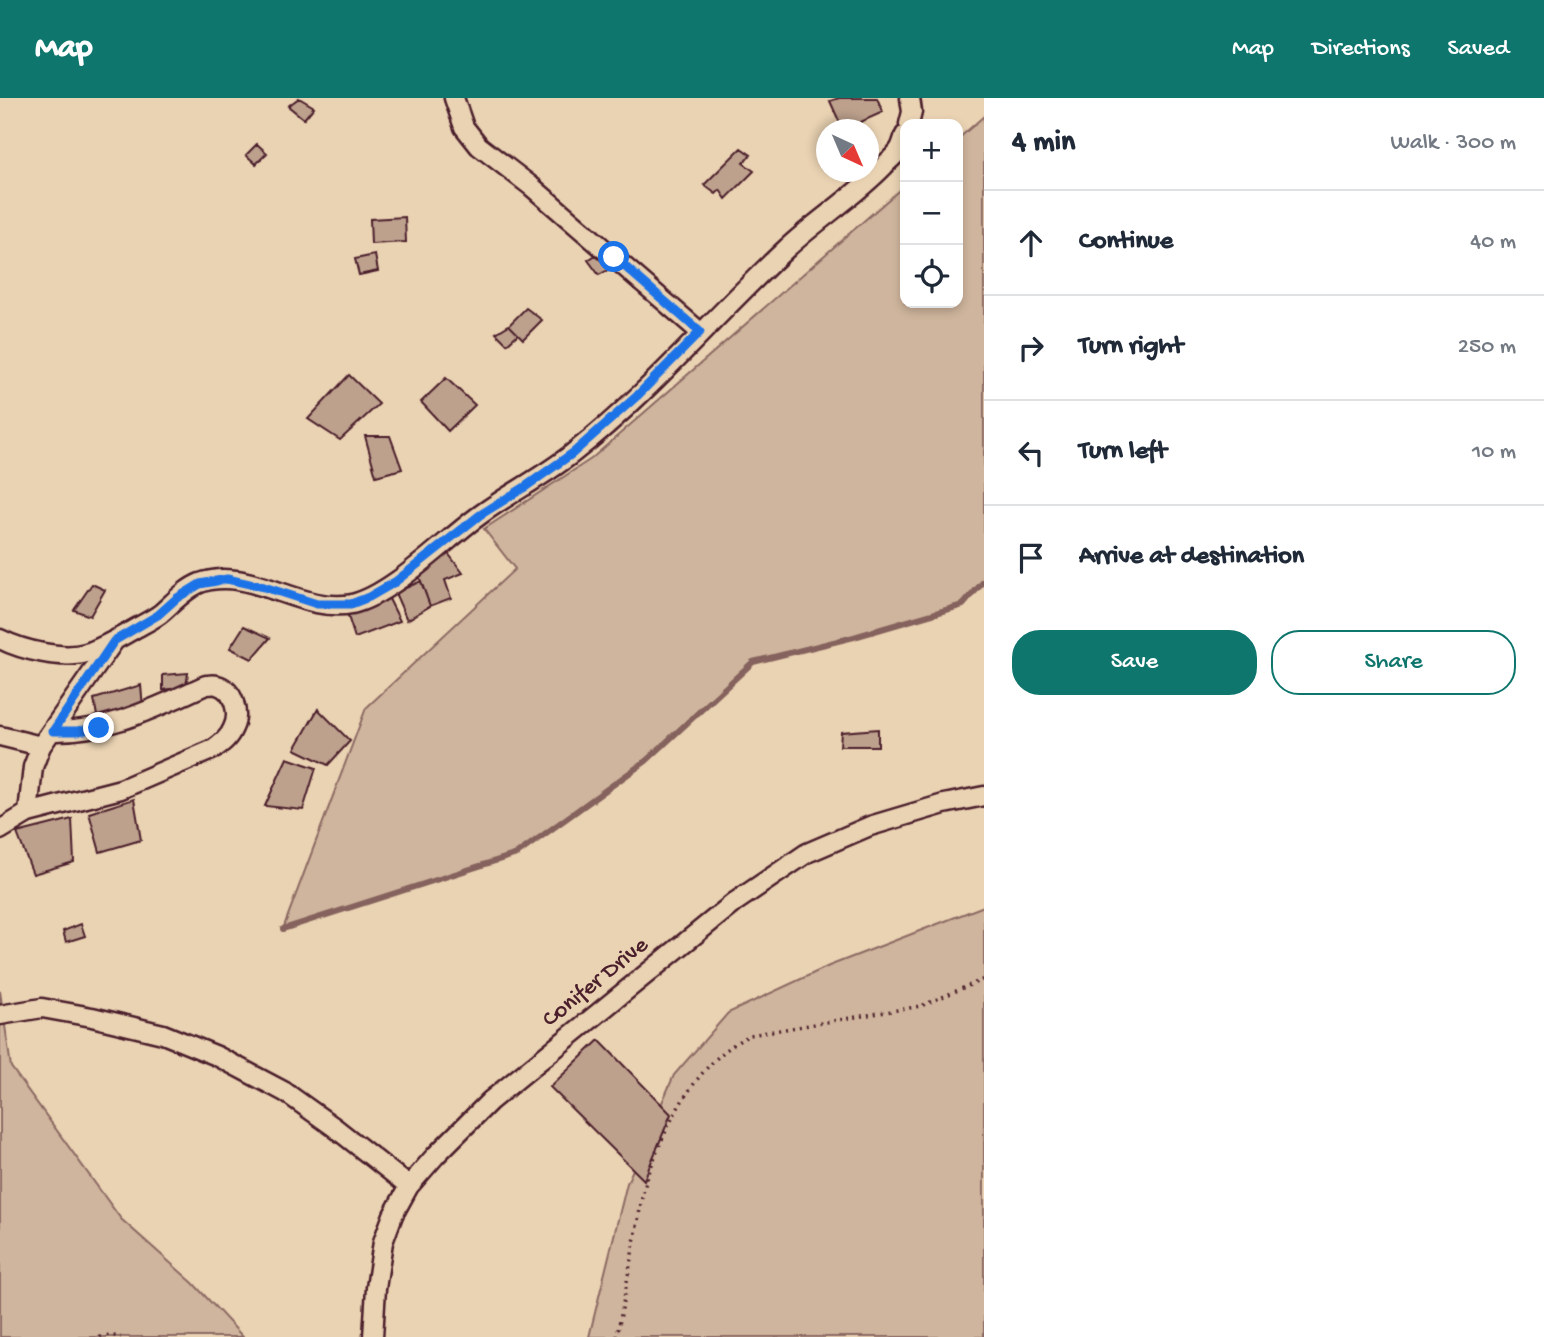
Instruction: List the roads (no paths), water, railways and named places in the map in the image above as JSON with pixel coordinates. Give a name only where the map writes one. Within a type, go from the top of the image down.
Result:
[{"type":"street","points":[[454,98],[464,127],[478,146],[531,186],[700,332]]},
{"type":"street","points":[[910,98],[910,119]]},
{"type":"street","points":[[0,639],[17,648],[51,654],[84,654],[114,641],[158,615],[177,598],[200,584],[227,579],[264,587],[317,604],[351,604],[369,597],[404,574],[480,515],[573,453],[637,396],[798,238],[873,177],[900,148]]},
{"type":"street","points":[[28,813],[32,776],[41,746],[114,641]]},
{"type":"street","points":[[0,830],[28,813],[121,789],[214,749],[226,739],[235,726],[237,710],[228,692],[218,685],[206,685],[120,722],[77,731],[53,731]]},
{"type":"street","points":[[0,736],[41,746]]},
{"type":"street","name":"Conifer Drive","points":[[373,1337],[376,1288],[383,1242],[393,1215],[409,1186],[489,1101],[736,902],[807,853],[870,826],[944,804],[984,796]]},
{"type":"street","points":[[0,1015],[43,1008],[92,1017],[163,1034],[217,1056],[285,1092],[409,1186]]},
{"type":"waterway","points":[[283,929],[517,854],[646,761],[753,662],[854,637],[963,605],[984,581]]}]
